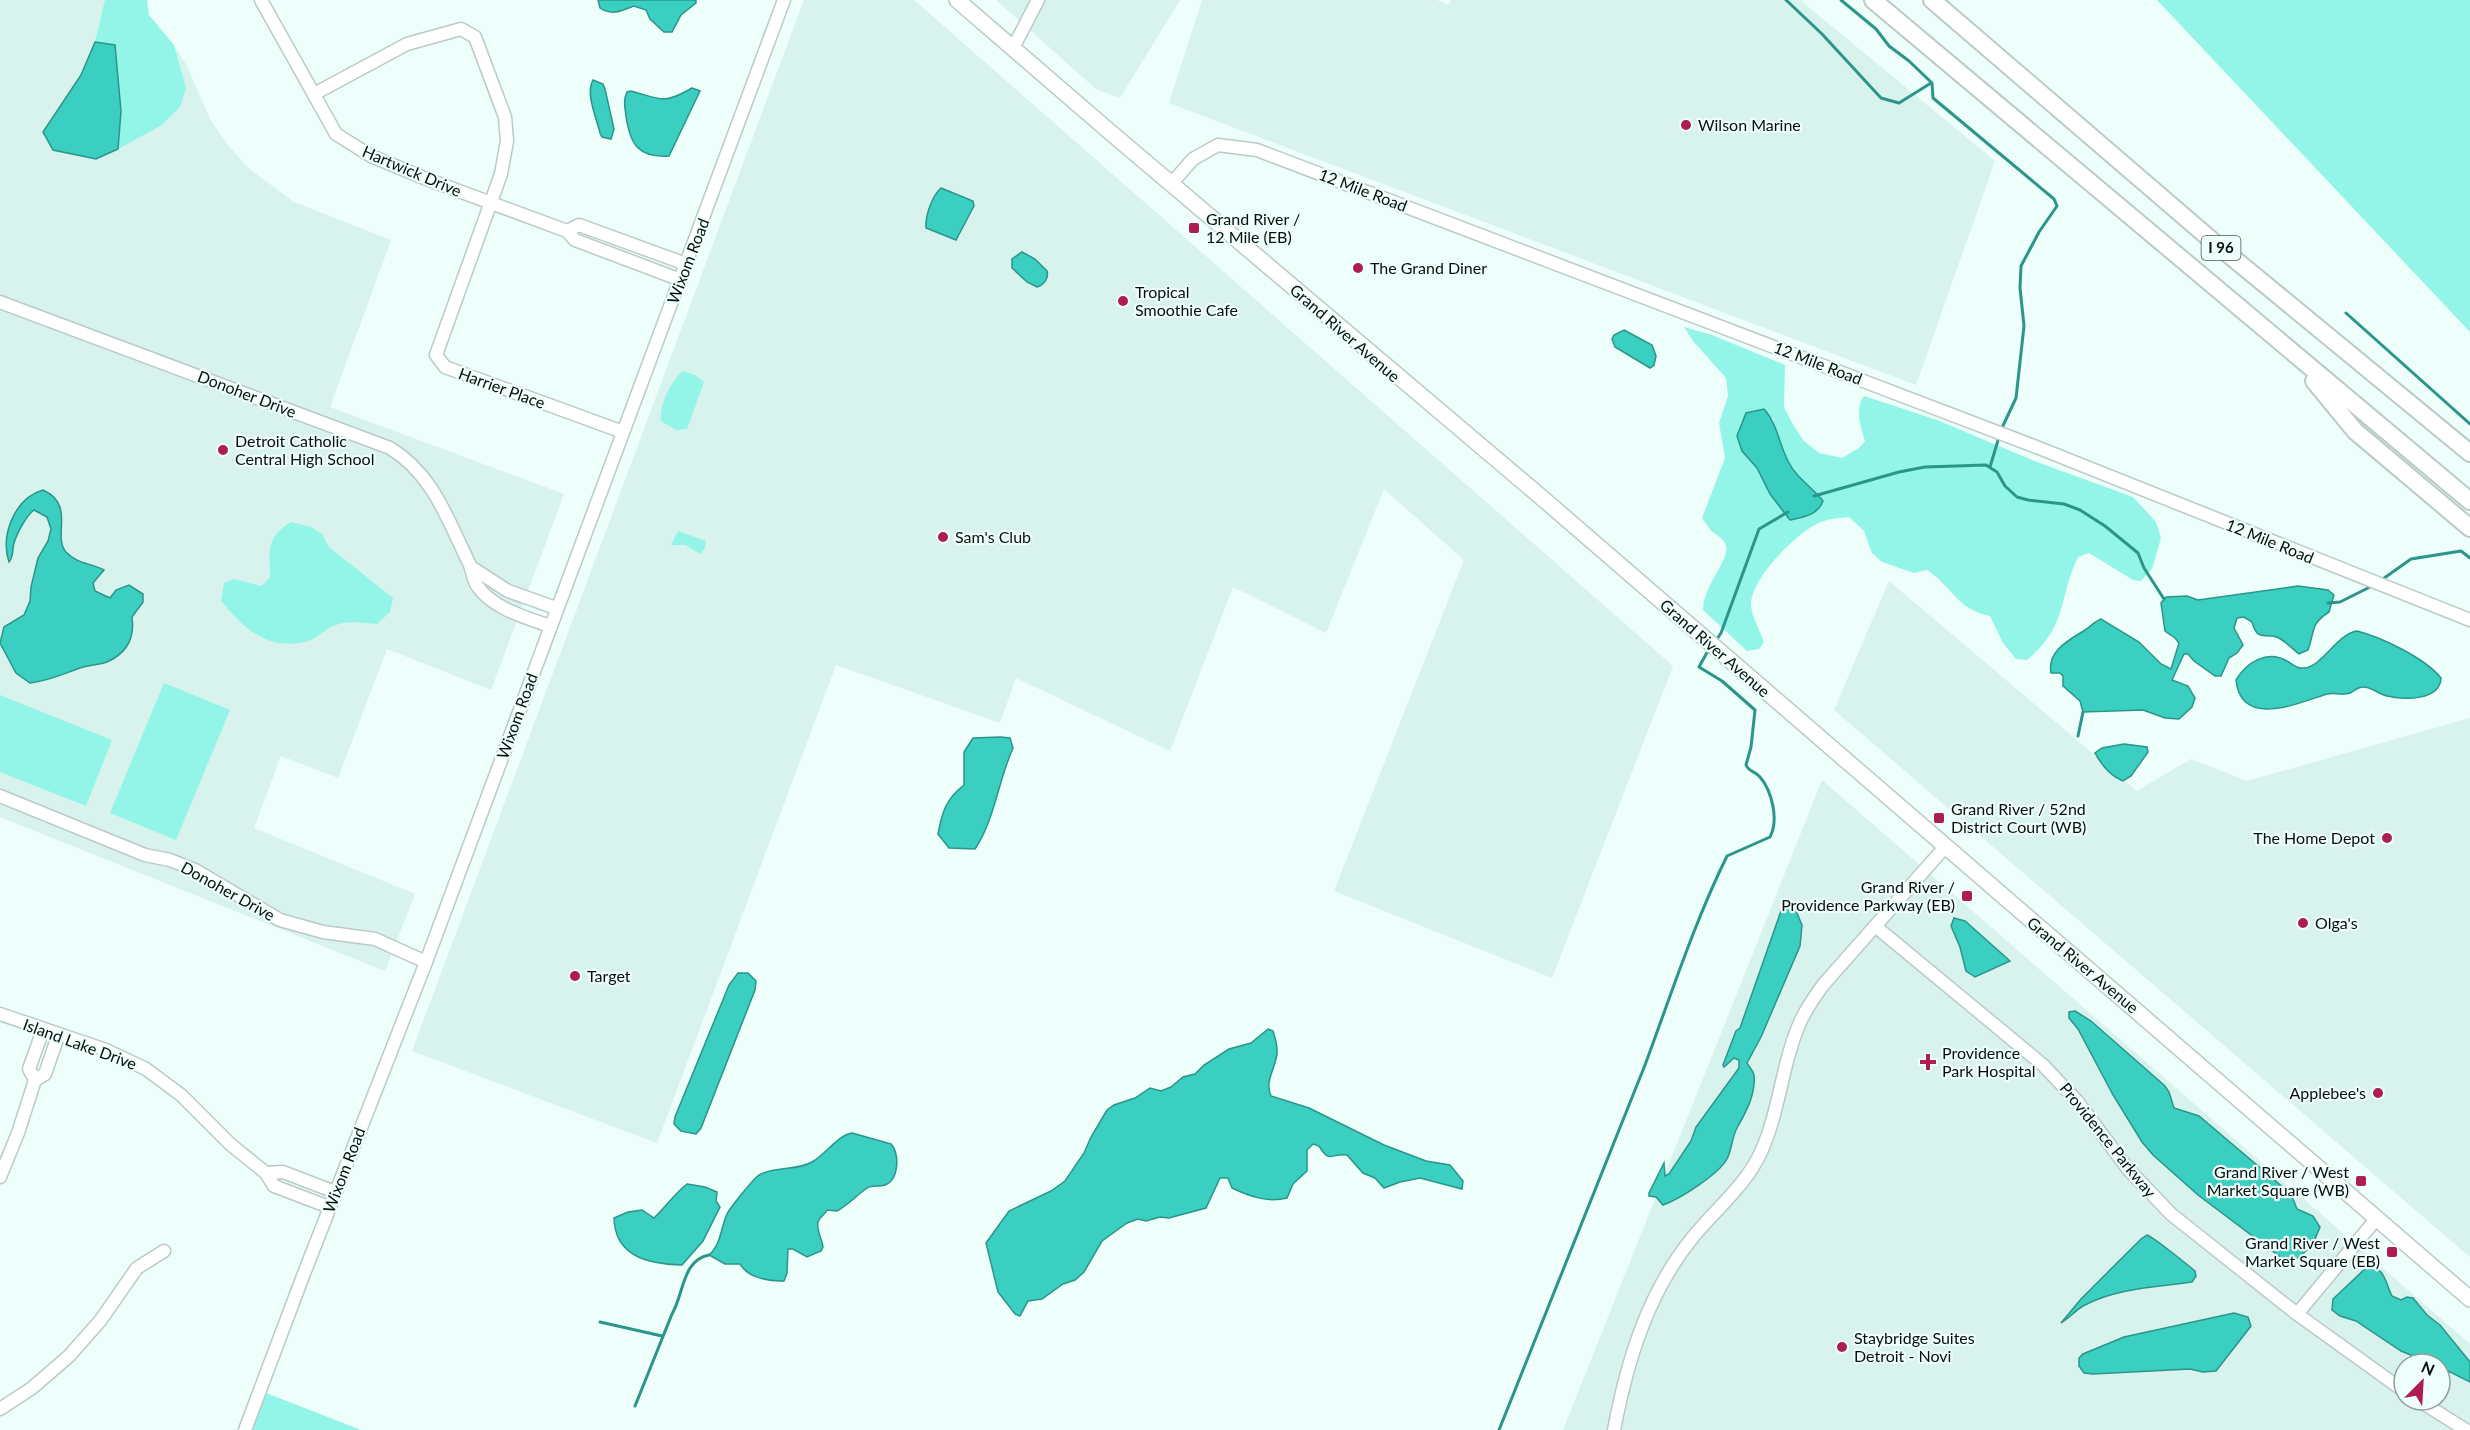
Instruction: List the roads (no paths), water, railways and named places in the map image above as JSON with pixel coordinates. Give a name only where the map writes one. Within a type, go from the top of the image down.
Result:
[{"type":"highway","name":"I 96","points":[[1874,0],[2470,501]]},
{"type":"highway","name":"I 96","points":[[1934,0],[2216,244],[2470,453]]},
{"type":"highway","points":[[2289,350],[2355,431],[2470,528]]},
{"type":"main road","name":"Grand River Avenue","points":[[957,0],[1541,497],[2470,1299]]},
{"type":"street","name":"Hartwick Drive","points":[[261,0],[336,135],[362,150],[429,180],[567,231],[575,240],[681,280]]},
{"type":"street","name":"Wixom Road","points":[[245,1430],[329,1207],[426,962],[784,0]]},
{"type":"street","points":[[1012,48],[1038,0]]},
{"type":"street","points":[[314,94],[407,44],[461,29],[475,37],[505,117],[507,141],[501,174],[489,203]]},
{"type":"street","name":"12 Mile Road","points":[[1171,184],[1193,159],[1218,145],[1257,150],[2039,448],[2470,620]]},
{"type":"street","name":"Harrier Place","points":[[489,203],[436,356],[445,367],[623,432]]},
{"type":"street","name":"Hartwick Drive","points":[[567,231],[579,225],[686,264]]},
{"type":"street","points":[[616,255],[621,239]]},
{"type":"street","name":"Donoher Drive","points":[[0,302],[390,448],[414,465],[432,487],[471,567],[477,586],[501,608]]},
{"type":"street","points":[[471,567],[508,591],[556,608]]},
{"type":"street","points":[[508,591],[501,608],[550,626]]},
{"type":"street","name":"Donoher Drive","points":[[0,796],[145,855],[170,860],[195,870],[280,920],[323,932],[375,939],[426,962]]},
{"type":"street","points":[[1614,1430],[1621,1390],[1632,1351],[1646,1316],[1668,1273],[1692,1238],[1749,1172],[1761,1152],[1801,1020],[1823,985],[1945,847]]},
{"type":"street","name":"Providence Parkway","points":[[1875,926],[2043,1065],[2077,1101],[2128,1169],[2171,1214],[2296,1314],[2392,1382]]},
{"type":"street","name":"Island Lake Drive","points":[[0,1014],[58,1036],[106,1050],[154,1074],[181,1095],[247,1160],[266,1173],[274,1186],[329,1207]]},
{"type":"street","points":[[35,1080],[29,1069],[43,1030]]},
{"type":"street","points":[[0,1177],[18,1133],[35,1080],[45,1074],[58,1036]]},
{"type":"street","name":"Island Lake Drive","points":[[266,1173],[283,1172],[335,1192]]},
{"type":"street","points":[[2296,1314],[2377,1218]]},
{"type":"street","points":[[0,1409],[32,1388],[69,1356],[100,1321],[137,1268],[164,1251]]},
{"type":"street","points":[[2437,1412],[2466,1430]]},
{"type":"waterway","points":[[1786,0],[1822,34],[1881,98],[1899,103],[1931,83]]},
{"type":"waterway","points":[[1841,0],[1876,29],[1889,46],[1932,83],[1933,98],[2054,199],[2057,206],[2039,232],[2021,266],[2020,288],[2024,326],[2016,398],[2001,430]]},
{"type":"waterway","points":[[2346,313],[2470,424]]},
{"type":"waterway","points":[[1990,467],[1999,437]]},
{"type":"waterway","points":[[1814,496],[1925,467],[1986,465],[1997,472],[2005,486],[2017,497],[2064,504],[2080,510],[2105,526],[2138,553],[2144,568],[2164,599]]},
{"type":"waterway","points":[[1715,642],[1721,633],[1759,529],[1788,512]]},
{"type":"waterway","points":[[2380,581],[2411,559],[2461,551],[2470,558]]},
{"type":"waterway","points":[[2328,603],[2340,602],[2374,585]]},
{"type":"waterway","points":[[1499,1430],[1645,1065],[1683,959],[1715,881],[1727,856],[1770,837],[1773,830],[1774,814],[1768,790],[1760,777],[1746,765],[1751,747],[1755,710],[1722,681],[1699,667],[1709,649]]},
{"type":"waterway","points":[[2078,736],[2083,712]]},
{"type":"waterway","points":[[635,1406],[685,1279],[694,1264],[700,1258],[709,1255]]},
{"type":"waterway","points":[[600,1322],[662,1336]]},
{"type":"place","name":"Wilson Marine","points":[[1686,125]]},
{"type":"place","name":"Grand River / 12 Mile (EB)","points":[[1194,228]]},
{"type":"place","name":"The Grand Diner","points":[[1358,268]]},
{"type":"place","name":"Tropical Smoothie Cafe","points":[[1123,301]]},
{"type":"place","name":"Detroit Catholic Central High School","points":[[223,450]]},
{"type":"place","name":"Sam's Club","points":[[943,537]]},
{"type":"place","name":"Grand River / 52nd District Court (WB)","points":[[1939,818]]},
{"type":"place","name":"The Home Depot","points":[[2387,838]]},
{"type":"place","name":"Grand River / Providence Parkway (EB)","points":[[1967,896]]},
{"type":"place","name":"Olga's","points":[[2303,923]]},
{"type":"place","name":"Target","points":[[575,976]]},
{"type":"place","name":"Providence Park Hospital","points":[[1928,1062]]},
{"type":"place","name":"Applebee's","points":[[2378,1093]]},
{"type":"place","name":"Grand River / West Market Square (WB)","points":[[2361,1181]]},
{"type":"place","name":"Grand River / West Market Square (EB)","points":[[2392,1252]]},
{"type":"place","name":"Staybridge Suites Detroit - Novi","points":[[1842,1347]]}]
